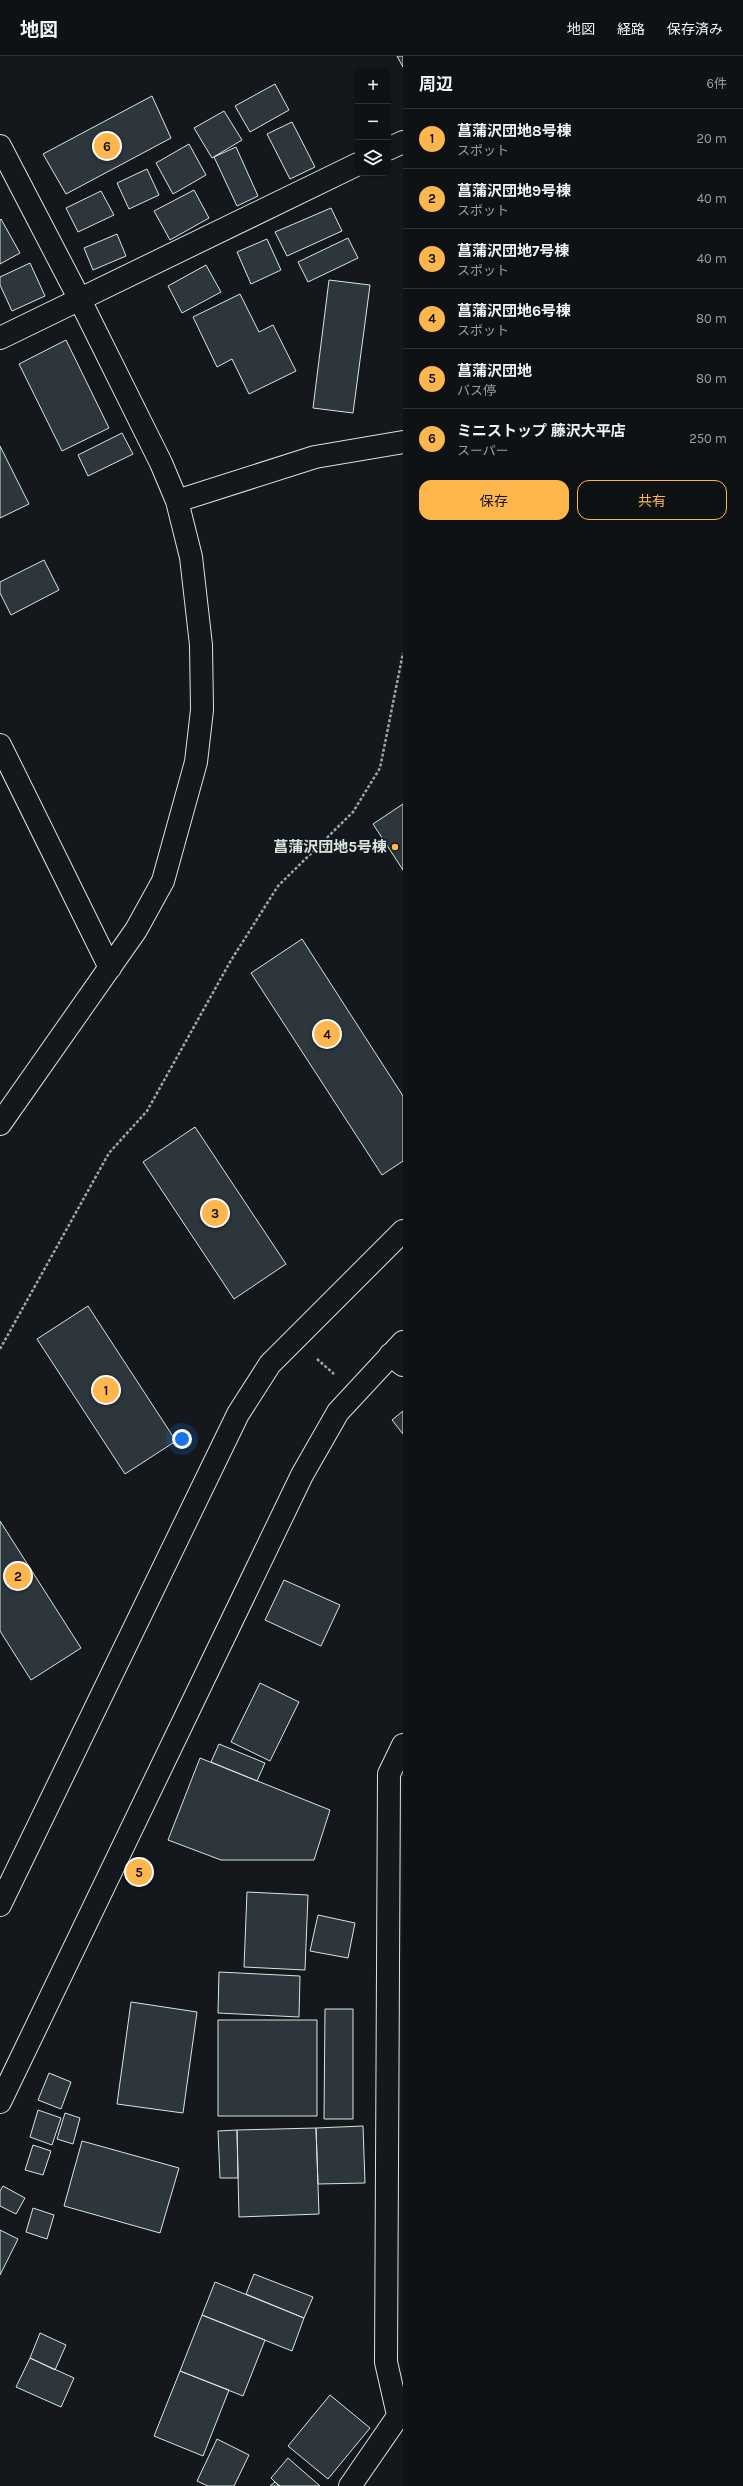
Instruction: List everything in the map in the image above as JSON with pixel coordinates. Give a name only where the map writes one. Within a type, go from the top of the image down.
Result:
[{"type":"street","points":[[391,148],[403,142]]},
{"type":"street","points":[[0,146],[79,298],[161,463],[177,501],[191,557],[201,645],[202,710],[196,762],[163,881],[136,930],[0,1124]]},
{"type":"street","points":[[0,338],[79,298],[355,165]]},
{"type":"street","points":[[177,501],[315,457],[403,442]]},
{"type":"street","points":[[0,745],[110,968]]},
{"type":"street","points":[[0,1905],[238,1414],[270,1364],[403,1231]]},
{"type":"street","points":[[0,2102],[302,1475],[338,1412],[399,1354]]},
{"type":"street","points":[[350,2486],[400,2412],[386,2362],[389,1774],[403,1745]]},
{"type":"path","points":[[0,1349],[9,1329],[109,1152],[147,1111],[230,962],[278,886],[352,812],[380,768],[403,653]]},
{"type":"building","points":[[397,56],[403,56],[403,67]]},
{"type":"building","points":[[275,84],[289,110],[250,132],[235,106]]},
{"type":"building","points":[[152,96],[171,138],[66,194],[43,154]]},
{"type":"building","points":[[224,111],[242,140],[212,158],[194,128]]},
{"type":"building","points":[[292,122],[315,167],[290,179],[267,134]]},
{"type":"building","points":[[189,144],[206,175],[173,194],[156,163]]},
{"type":"building","points":[[236,147],[258,196],[237,206],[214,157]]},
{"type":"building","points":[[147,169],[159,195],[129,209],[117,183]]},
{"type":"building","points":[[194,190],[209,218],[170,240],[154,211]]},
{"type":"building","points":[[101,191],[114,215],[78,232],[66,208]]},
{"type":"building","points":[[331,208],[342,231],[287,256],[275,232]]},
{"type":"building","points":[[1,219],[20,253],[0,264],[0,220]]},
{"type":"building","points":[[117,234],[126,256],[93,270],[84,248]]},
{"type":"building","points":[[348,238],[358,258],[308,282],[298,262]]},
{"type":"building","points":[[267,239],[281,270],[251,284],[237,252]]},
{"type":"building","points":[[30,263],[45,296],[12,311],[0,285],[0,277]]},
{"type":"building","points":[[206,265],[221,292],[182,313],[168,286]]},
{"type":"building","points":[[329,280],[370,285],[353,413],[313,408]]},
{"type":"building","points":[[240,294],[259,332],[273,325],[296,371],[249,394],[232,359],[217,367],[193,317]]},
{"type":"building","points":[[66,340],[109,428],[62,451],[19,364]]},
{"type":"building","points":[[122,433],[133,454],[88,476],[78,455]]},
{"type":"building","points":[[0,446],[29,504],[0,518]]},
{"type":"building","points":[[44,560],[59,590],[11,615],[0,593],[0,582]]},
{"type":"building","name":"菖蒲沢団地5号棟","points":[[403,804],[403,870],[373,824]]},
{"type":"building","points":[[302,939],[403,1096],[403,1161],[382,1175],[251,973]]},
{"type":"building","points":[[195,1127],[286,1264],[234,1299],[143,1162]]},
{"type":"building","points":[[88,1306],[176,1441],[125,1474],[37,1339]]},
{"type":"building","points":[[403,1411],[403,1434],[392,1420]]},
{"type":"building","points":[[0,1521],[81,1648],[31,1680],[0,1631]]},
{"type":"building","points":[[284,1580],[340,1605],[321,1646],[265,1620]]},
{"type":"building","points":[[260,1683],[299,1702],[270,1761],[231,1742]]},
{"type":"building","points":[[219,1744],[265,1763],[257,1781],[211,1762]]},
{"type":"building","points":[[200,1758],[330,1810],[314,1860],[221,1860],[168,1840]]},
{"type":"building","points":[[247,1892],[308,1895],[305,1970],[244,1967]]},
{"type":"building","points":[[318,1915],[355,1923],[348,1958],[310,1951]]},
{"type":"building","points":[[219,1972],[300,1976],[299,2017],[218,2013]]},
{"type":"building","points":[[131,2002],[197,2012],[183,2113],[117,2104]]},
{"type":"building","points":[[325,2009],[353,2009],[353,2119],[324,2119]]},
{"type":"building","points":[[218,2020],[317,2020],[317,2116],[218,2116]]},
{"type":"building","points":[[49,2073],[71,2082],[61,2109],[38,2100]]},
{"type":"building","points":[[38,2110],[61,2118],[52,2145],[30,2137]]},
{"type":"building","points":[[65,2113],[80,2118],[73,2144],[57,2139]]},
{"type":"building","points":[[363,2126],[365,2183],[318,2184],[316,2128]]},
{"type":"building","points":[[316,2128],[319,2214],[239,2217],[237,2130]]},
{"type":"building","points":[[237,2130],[238,2178],[220,2178],[218,2131]]},
{"type":"building","points":[[82,2141],[179,2168],[160,2233],[64,2206]]},
{"type":"building","points":[[33,2145],[51,2151],[43,2175],[25,2170]]},
{"type":"building","points":[[3,2186],[25,2198],[16,2214],[0,2206],[0,2191]]},
{"type":"building","points":[[33,2208],[54,2215],[47,2239],[26,2232]]},
{"type":"building","points":[[0,2230],[18,2239],[0,2275]]},
{"type":"building","points":[[254,2274],[313,2297],[304,2318],[246,2294]]},
{"type":"building","points":[[215,2282],[304,2318],[292,2351],[202,2315]]},
{"type":"building","points":[[202,2315],[265,2340],[243,2396],[180,2371]]},
{"type":"building","points":[[40,2333],[66,2345],[55,2370],[30,2358]]},
{"type":"building","points":[[30,2358],[74,2378],[61,2407],[16,2387]]},
{"type":"building","points":[[180,2371],[229,2390],[203,2456],[154,2436]]},
{"type":"building","points":[[330,2395],[370,2428],[328,2479],[288,2446]]},
{"type":"building","points":[[217,2439],[249,2455],[234,2486],[208,2486],[197,2481]]},
{"type":"building","points":[[288,2458],[320,2486],[280,2486],[275,2482],[271,2478]]},
{"type":"building","points":[[275,2482],[279,2486],[270,2486]]},
{"type":"place","name":"ミニストップ 藤沢大平店","points":[[107,146]]},
{"type":"place","name":"菖蒲沢団地5号棟","points":[[395,847]]},
{"type":"place","name":"菖蒲沢団地6号棟","points":[[327,1034]]},
{"type":"place","name":"菖蒲沢団地7号棟","points":[[215,1213]]},
{"type":"place","name":"菖蒲沢団地8号棟","points":[[106,1390]]},
{"type":"place","name":"菖蒲沢団地9号棟","points":[[18,1576]]},
{"type":"place","name":"菖蒲沢団地","points":[[139,1872]]}]
